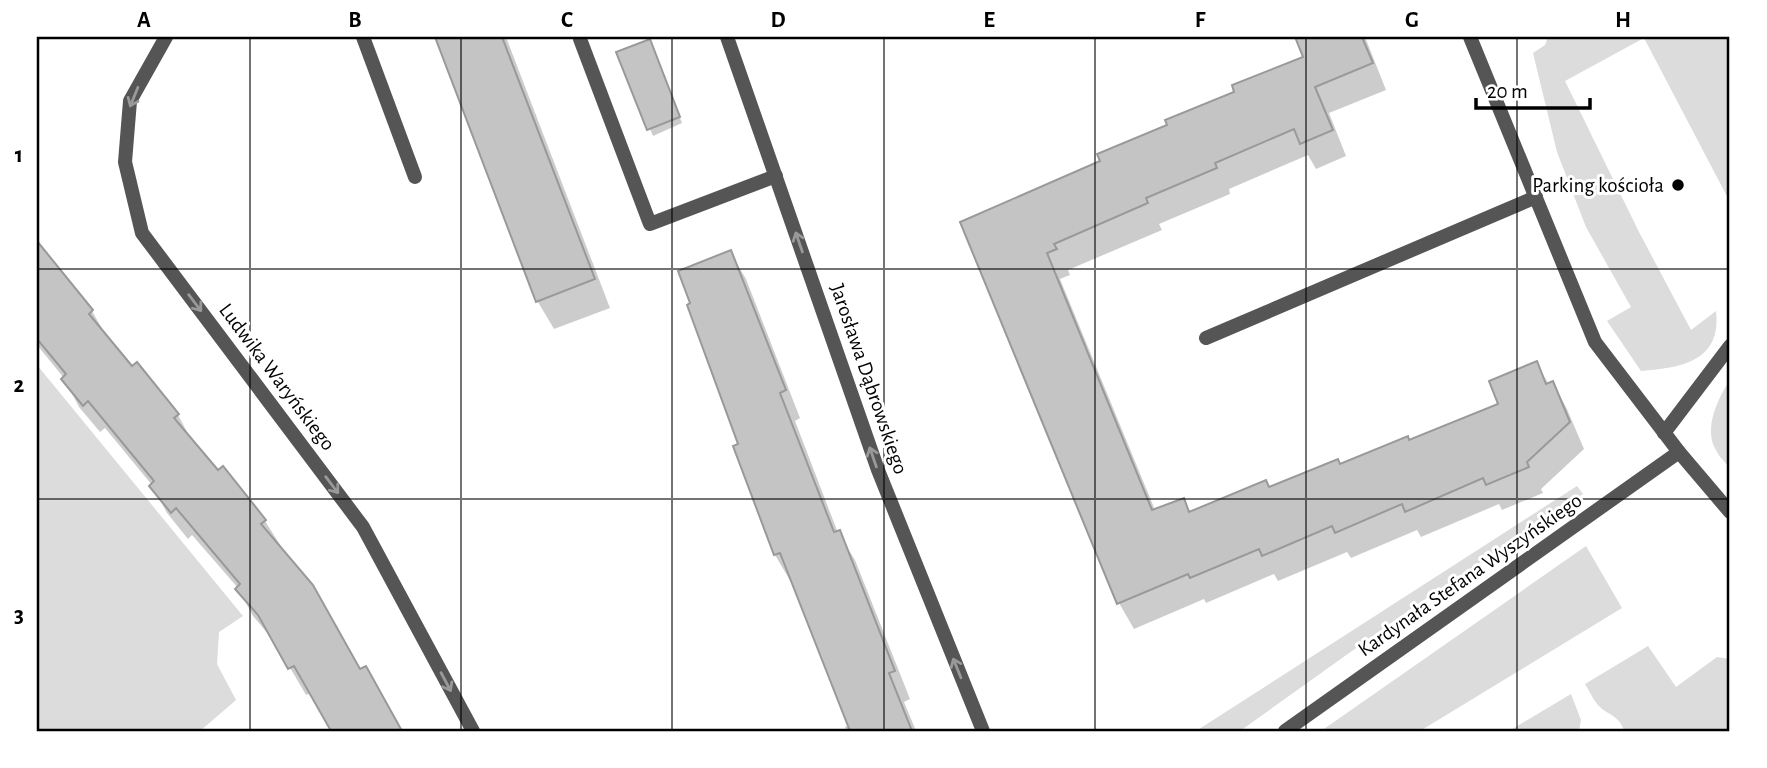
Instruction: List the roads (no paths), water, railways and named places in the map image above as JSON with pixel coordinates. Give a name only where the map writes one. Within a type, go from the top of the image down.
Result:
[{"type":"street","name":"Ludwika Waryńskiego","points":[[166,37],[130,101],[125,162],[142,233],[363,527],[473,731]]},
{"type":"street","points":[[363,37],[415,177]]},
{"type":"street","name":"Jarosława Dąbrowskiego","points":[[727,37],[878,470],[983,731]]},
{"type":"street","points":[[1470,37],[1595,342],[1679,452],[1730,512]]},
{"type":"street","points":[[580,39],[650,224],[776,176]]},
{"type":"street","points":[[1206,338],[1536,197]]},
{"type":"street","points":[[1664,433],[1730,346]]},
{"type":"street","name":"Kardynała Stefana Wyszyńskiego","points":[[1285,731],[1679,452]]},
{"type":"place","name":"Parking kościoła","points":[[1678,185]]}]
